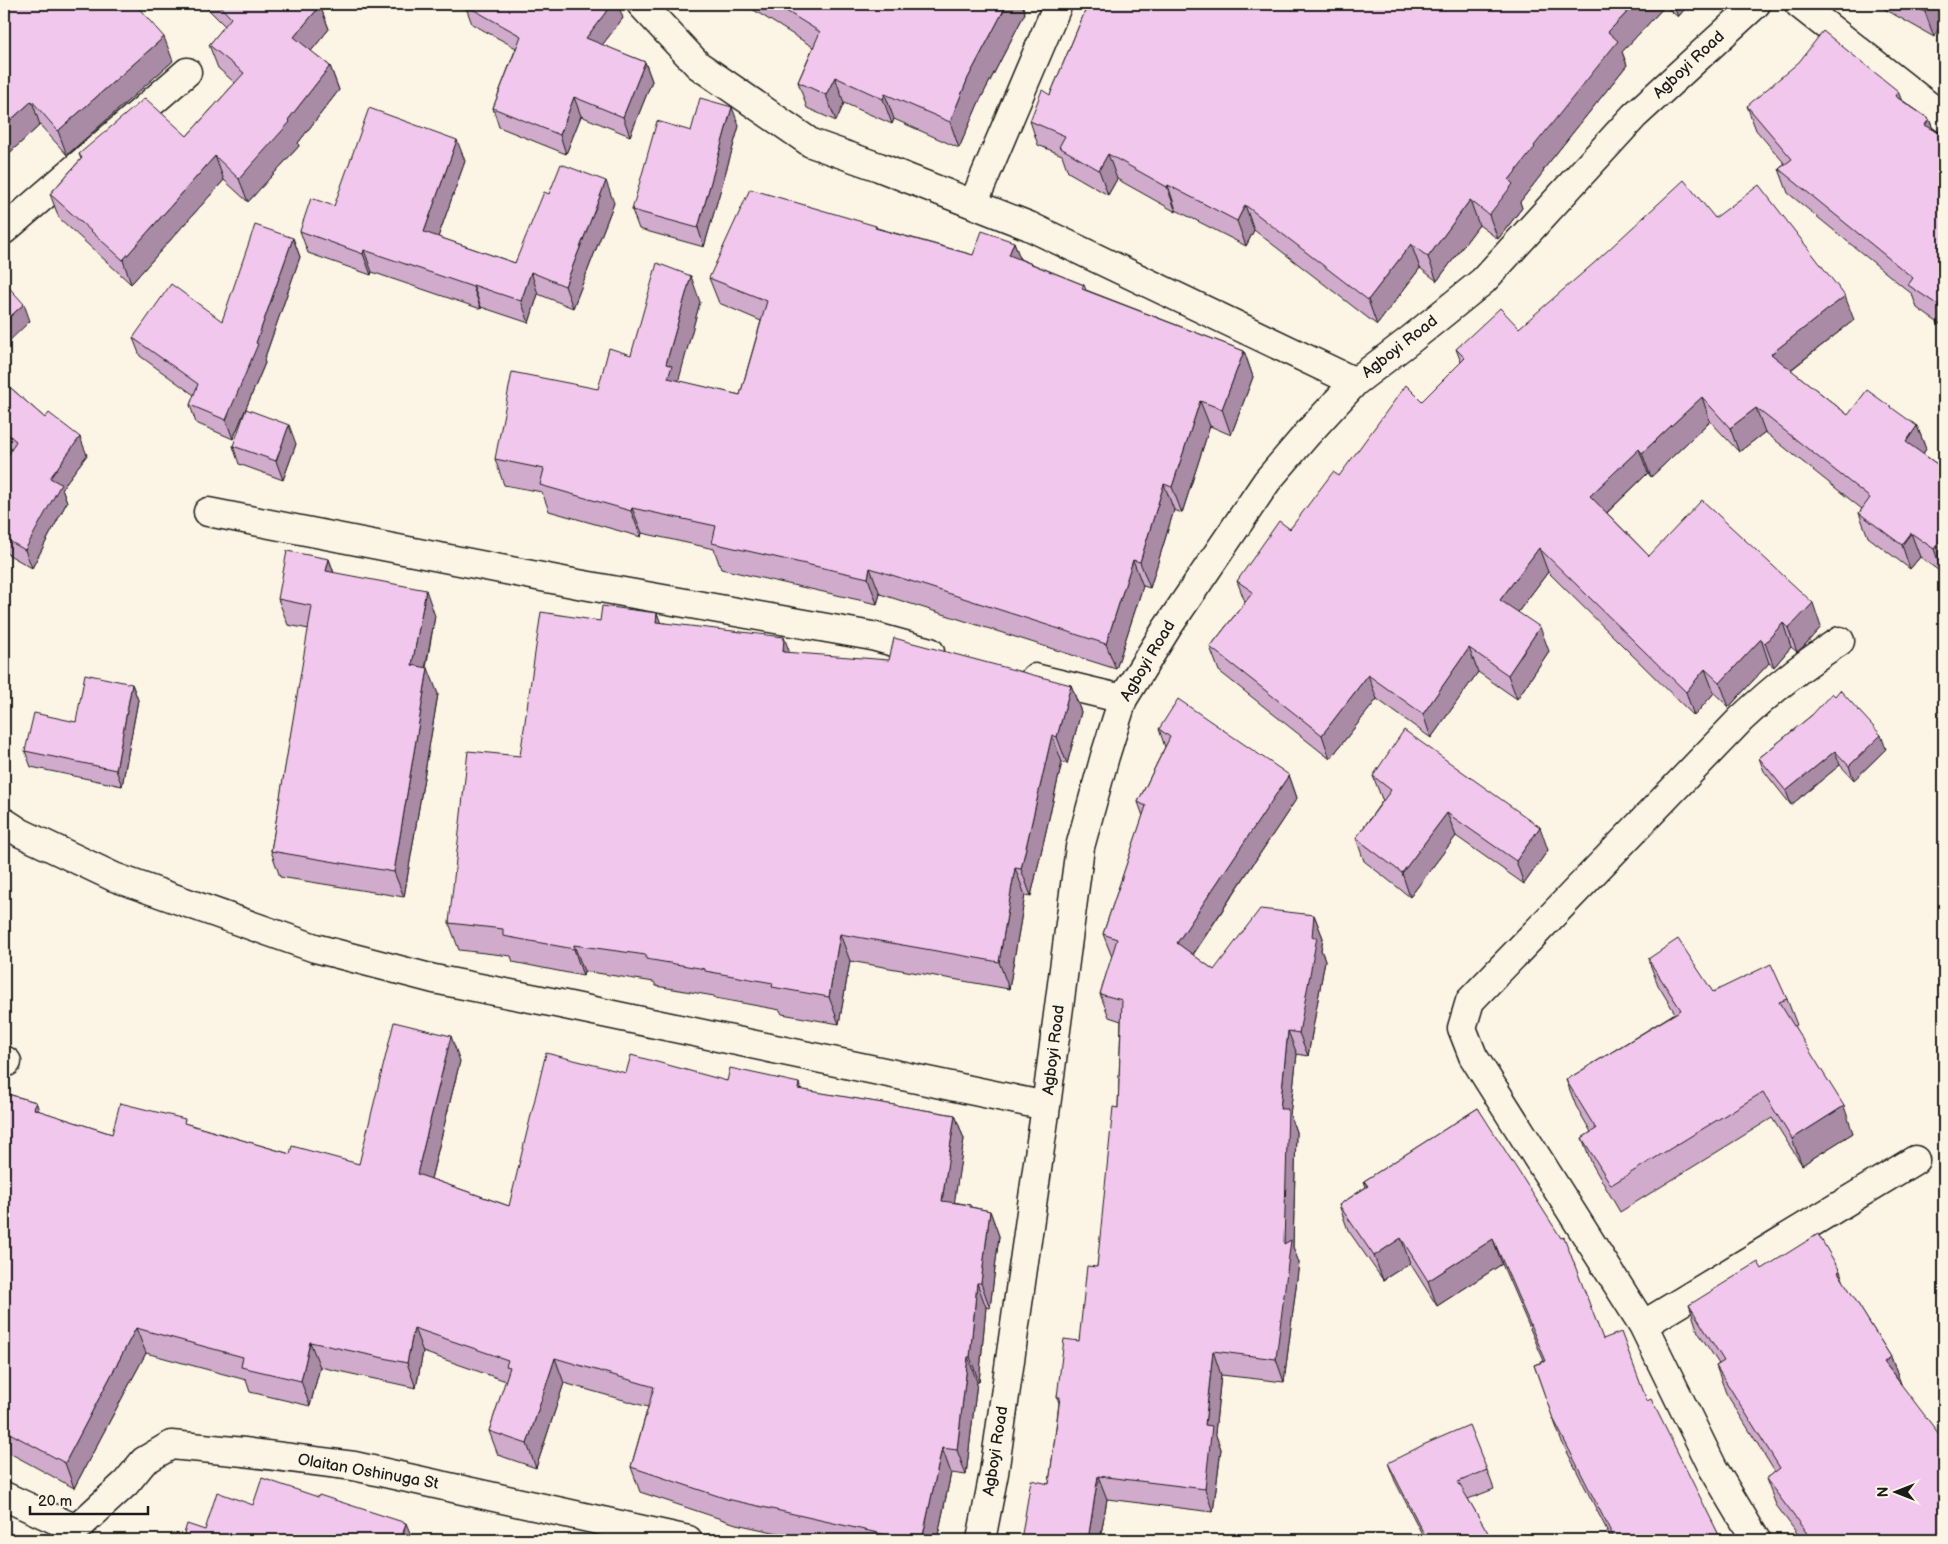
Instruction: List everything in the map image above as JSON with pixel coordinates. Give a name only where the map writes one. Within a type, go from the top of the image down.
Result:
[{"type":"street","points":[[642,4],[698,64],[811,143],[879,167],[1029,226],[1354,382]]},
{"type":"street","points":[[973,204],[1058,4]]},
{"type":"street","name":"Agboyi Road","points":[[981,1540],[994,1473],[1046,1106],[1080,847],[1123,699],[1167,628],[1267,481],[1354,382],[1483,281],[1634,116],[1756,4]]},
{"type":"street","points":[[1799,4],[1944,118]]},
{"type":"street","points":[[4,230],[187,72]]},
{"type":"street","points":[[208,512],[578,584],[872,636],[952,657]]},
{"type":"street","points":[[1756,1540],[1713,1468],[1642,1325],[1473,1056],[1462,1028],[1470,1001],[1741,719],[1779,684],[1816,656],[1840,641]]},
{"type":"street","points":[[1008,671],[1123,699]]},
{"type":"street","points":[[4,822],[21,833],[114,877],[325,950],[434,979],[1046,1106]]},
{"type":"street","points":[[1642,1325],[1915,1160]]},
{"type":"street","name":"Olaitan Oshinuga St","points":[[72,1535],[126,1483],[144,1461],[171,1445],[354,1466],[688,1540]]},
{"type":"street","points":[[4,1496],[72,1535]]},
{"type":"building","points":[[4,4],[135,4],[164,37],[58,131],[32,101],[4,126]]},
{"type":"building","points":[[218,4],[318,4],[320,6],[294,37],[330,66],[288,120],[290,122],[239,179],[215,156],[123,260],[50,194],[82,158],[79,154],[145,98],[187,136],[244,73],[209,45],[231,18]]},
{"type":"building","points":[[466,4],[612,4],[586,38],[645,62],[623,117],[574,97],[560,135],[493,108],[521,36]]},
{"type":"building","points":[[775,4],[1007,4],[968,78],[950,122],[885,94],[883,99],[835,77],[826,95],[798,82],[820,32]]},
{"type":"building","points":[[1088,4],[1635,4],[1608,32],[1618,41],[1534,146],[1509,180],[1513,184],[1489,215],[1470,200],[1428,257],[1411,244],[1368,300],[1245,205],[1237,221],[1168,185],[1167,187],[1108,154],[1099,170],[1059,147],[1065,136],[1030,121],[1042,90],[1050,95]]},
{"type":"building","points":[[1910,4],[1929,4],[1925,12]]},
{"type":"building","points":[[1823,31],[1898,91],[1895,96],[1929,119],[1925,125],[1944,136],[1944,309],[1908,285],[1913,278],[1779,169],[1792,159],[1747,106],[1799,62]]},
{"type":"building","points":[[700,98],[732,107],[698,228],[632,210],[657,121],[691,131]]},
{"type":"building","points":[[369,108],[457,140],[424,232],[515,263],[544,192],[549,194],[561,164],[606,181],[565,286],[531,272],[521,301],[473,285],[473,287],[364,250],[363,254],[300,231],[311,198],[334,206]]},
{"type":"building","points":[[1684,180],[1715,218],[1759,185],[1845,296],[1771,354],[1848,415],[1867,390],[1917,426],[1906,442],[1944,469],[1944,535],[1934,549],[1911,533],[1902,545],[1859,513],[1870,498],[1756,408],[1730,428],[1702,397],[1642,453],[1639,449],[1590,496],[1649,556],[1702,500],[1813,603],[1788,628],[1783,623],[1765,643],[1761,639],[1720,683],[1705,669],[1686,692],[1539,548],[1500,600],[1540,627],[1508,675],[1469,648],[1423,714],[1368,675],[1322,735],[1210,647],[1253,592],[1237,581],[1279,521],[1290,529],[1333,472],[1339,476],[1406,385],[1422,401],[1465,358],[1456,349],[1500,308],[1519,328],[1593,264]]},
{"type":"building","points":[[750,189],[876,226],[875,228],[973,255],[982,231],[1014,242],[1009,255],[1084,285],[1082,289],[1244,351],[1222,409],[1200,401],[1172,487],[1164,484],[1140,562],[1133,560],[1106,644],[870,568],[868,578],[712,543],[716,526],[632,508],[631,511],[540,485],[544,469],[495,459],[512,372],[598,389],[609,348],[631,355],[657,263],[691,276],[666,364],[672,366],[668,378],[740,395],[767,301],[709,278]]},
{"type":"building","points":[[255,225],[293,238],[256,343],[258,344],[226,420],[190,405],[198,384],[133,338],[171,284],[222,321]]},
{"type":"building","points":[[4,282],[24,304],[4,322]]},
{"type":"building","points":[[4,382],[45,418],[49,413],[80,437],[50,478],[61,484],[25,550],[4,538],[4,463],[16,441],[4,431]]},
{"type":"building","points":[[246,409],[289,425],[276,461],[233,446]]},
{"type":"building","points":[[287,551],[329,559],[326,571],[426,590],[412,665],[428,668],[394,872],[271,851],[312,606],[278,599]]},
{"type":"building","points":[[602,606],[657,613],[656,622],[784,637],[783,652],[889,660],[894,638],[1071,685],[1057,737],[1052,735],[1021,869],[1015,868],[999,962],[840,934],[829,997],[772,987],[773,983],[646,959],[646,955],[574,945],[574,949],[503,936],[503,929],[449,923],[468,751],[520,756],[541,612],[600,621]]},
{"type":"building","points":[[85,674],[132,684],[116,770],[25,751],[34,713],[76,722]]},
{"type":"building","points":[[1840,690],[1881,735],[1849,766],[1835,751],[1786,791],[1759,758],[1812,715],[1832,693],[1835,696]]},
{"type":"building","points":[[1178,699],[1289,775],[1177,943],[1214,970],[1260,909],[1314,915],[1312,937],[1317,937],[1299,1033],[1288,1031],[1280,1109],[1288,1109],[1284,1244],[1291,1240],[1276,1359],[1213,1351],[1205,1425],[1212,1426],[1205,1489],[1098,1476],[1088,1540],[1021,1540],[1031,1480],[1049,1484],[1060,1397],[1057,1397],[1064,1339],[1079,1341],[1087,1266],[1097,1267],[1113,1107],[1118,1108],[1122,1000],[1100,994],[1117,939],[1103,934],[1146,806],[1138,802],[1170,737],[1159,729]]},
{"type":"building","points":[[1404,730],[1540,827],[1516,861],[1447,813],[1402,873],[1356,838],[1391,790],[1373,776]]},
{"type":"building","points":[[1678,939],[1713,992],[1771,964],[1787,999],[1779,1002],[1844,1106],[1792,1139],[1763,1092],[1611,1185],[1582,1138],[1596,1129],[1566,1080],[1681,1010],[1648,959]]},
{"type":"building","points":[[394,1022],[451,1036],[417,1174],[509,1206],[546,1053],[626,1073],[631,1055],[727,1081],[730,1068],[799,1083],[798,1089],[955,1115],[942,1201],[970,1205],[970,1207],[990,1211],[981,1283],[977,1283],[970,1357],[968,1357],[957,1450],[942,1448],[922,1540],[909,1540],[727,1499],[631,1467],[654,1387],[555,1358],[527,1444],[489,1431],[510,1367],[506,1366],[508,1360],[414,1328],[407,1363],[310,1342],[301,1381],[241,1367],[243,1357],[136,1328],[65,1463],[4,1430],[4,1093],[36,1102],[34,1109],[112,1134],[120,1103],[185,1119],[184,1123],[290,1154],[292,1146],[359,1164]]},
{"type":"building","points":[[1478,1108],[1561,1238],[1564,1237],[1603,1339],[1621,1332],[1647,1401],[1651,1399],[1721,1539],[1728,1534],[1732,1540],[1615,1540],[1552,1416],[1534,1365],[1546,1361],[1493,1239],[1428,1281],[1401,1238],[1374,1256],[1339,1205],[1368,1186],[1364,1181]]},
{"type":"building","points":[[1818,1234],[1840,1271],[1838,1272],[1891,1357],[1884,1362],[1942,1438],[1944,1437],[1944,1540],[1812,1540],[1766,1479],[1780,1468],[1716,1366],[1724,1361],[1689,1305],[1758,1262],[1762,1269]]},
{"type":"building","points":[[1469,1425],[1487,1470],[1458,1482],[1490,1536],[1483,1540],[1427,1540],[1388,1463]]},
{"type":"building","points":[[262,1478],[406,1523],[401,1540],[182,1540],[187,1524],[205,1530],[217,1492],[253,1505]]}]
